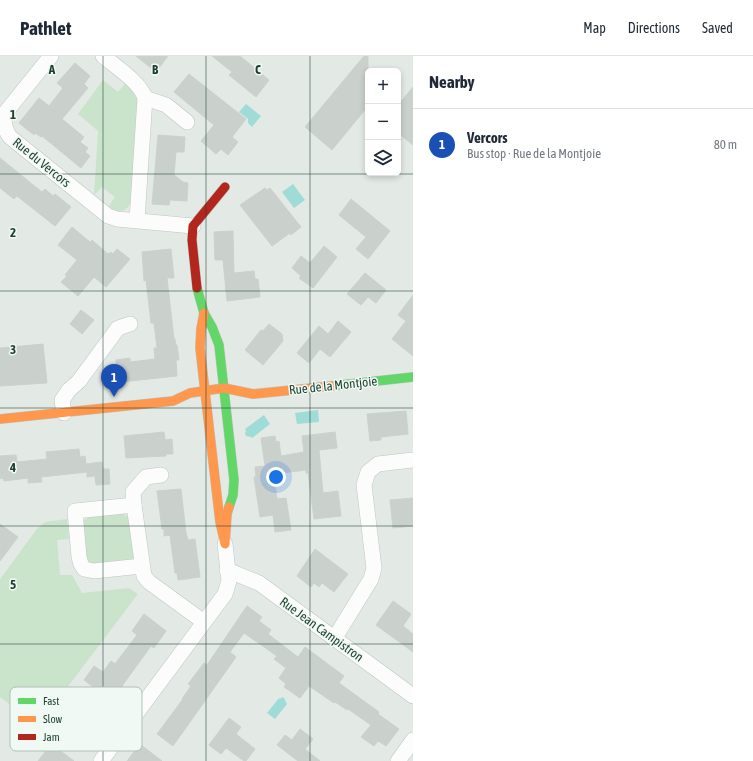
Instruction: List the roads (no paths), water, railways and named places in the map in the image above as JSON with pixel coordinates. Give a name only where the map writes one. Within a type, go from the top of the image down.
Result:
[{"type":"street","name":"Rue du Vercors","points":[[51,56],[8,109],[4,118],[4,123],[8,133],[108,216],[117,219],[193,226]]},
{"type":"street","points":[[103,56],[136,84],[145,98],[137,220]]},
{"type":"street","points":[[145,98],[166,105],[187,122]]},
{"type":"street","points":[[225,188],[193,226],[192,240],[197,288],[204,313],[212,327],[219,345],[224,388],[216,407],[220,522],[225,544]]},
{"type":"street","points":[[142,706],[225,594],[229,581],[225,544],[227,514],[233,495],[234,480],[216,407],[205,390],[200,348],[204,313]]},
{"type":"street","points":[[63,407],[69,390],[79,381],[118,328],[130,324]]},
{"type":"street","name":"Rue de la Montjoie","points":[[0,419],[63,407],[173,401],[190,393],[224,388],[253,394],[413,377]]},
{"type":"street","name":"Rue de la Montjoie","points":[[197,408],[216,407],[239,401],[253,394]]},
{"type":"street","name":"Rue de la Montjoie","points":[[173,401],[183,405]]},
{"type":"street","points":[[334,639],[371,579],[374,568],[364,486],[368,472],[378,464],[413,460]]},
{"type":"street","points":[[161,475],[146,477],[133,492],[144,576],[149,582],[204,622]]},
{"type":"street","points":[[134,504],[75,511],[79,557],[84,569],[88,570],[142,566]]},
{"type":"street","name":"Rue Jean Campistron","points":[[227,570],[260,583],[413,696]]},
{"type":"street","points":[[398,761],[413,740]]},
{"type":"street","points":[[101,761],[108,751]]},
{"type":"water","points":[[246,104],[261,116],[252,127],[248,123],[248,119],[239,112]]},
{"type":"water","points":[[293,184],[305,200],[294,208],[282,192]]},
{"type":"water","points":[[318,410],[319,422],[297,424],[295,413]]},
{"type":"water","points":[[264,415],[270,424],[252,438],[246,436],[245,429]]},
{"type":"water","points":[[282,697],[287,704],[275,719],[267,713],[279,698],[280,699]]},
{"type":"place","name":"Vercors","points":[[114,397]]}]
